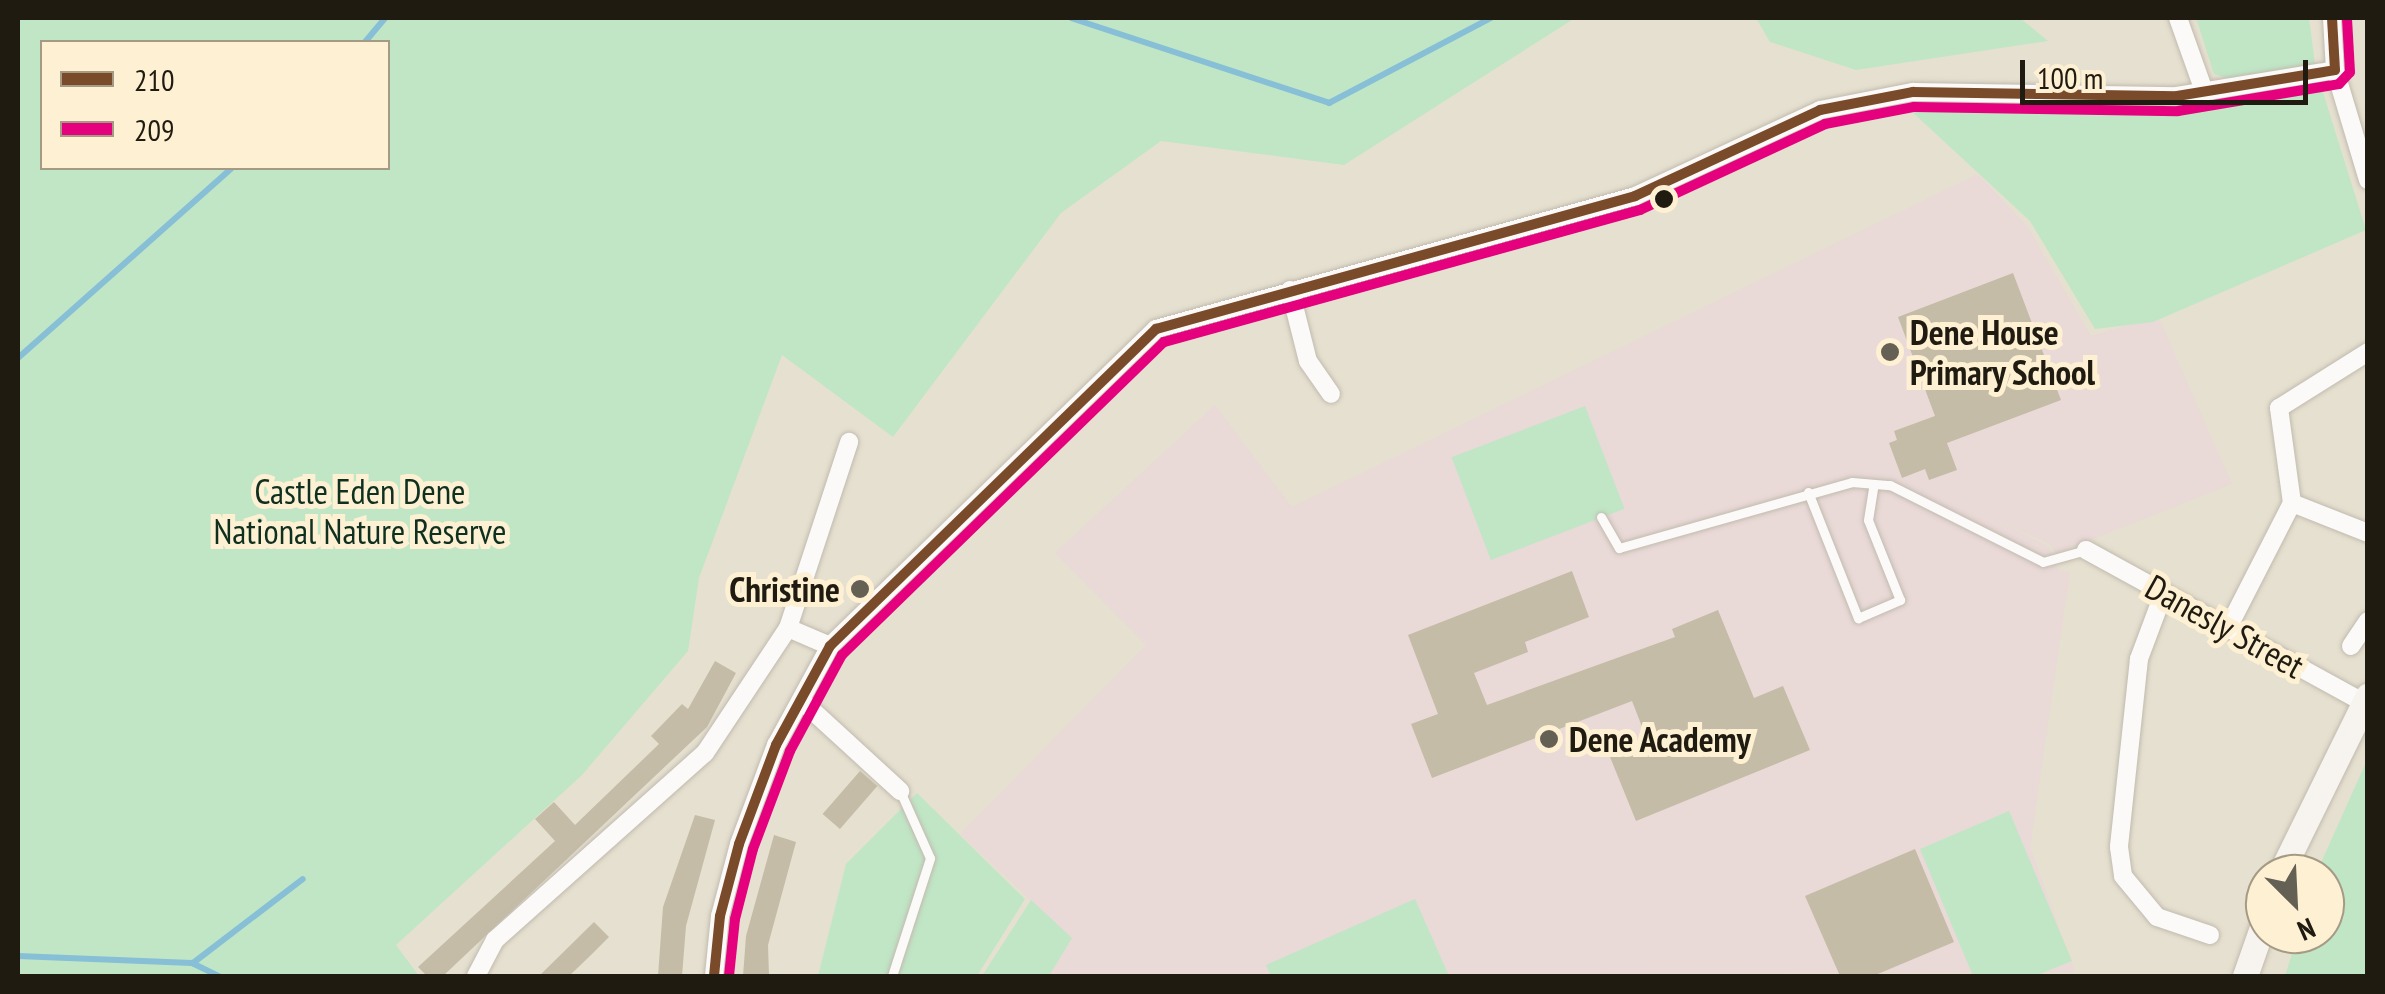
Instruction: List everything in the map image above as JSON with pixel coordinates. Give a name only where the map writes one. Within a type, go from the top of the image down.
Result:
[{"type":"main road","points":[[2290,854],[2365,698]]},
{"type":"street","points":[[2178,18],[2204,91]]},
{"type":"street","points":[[2332,18],[2335,70],[2368,180]]},
{"type":"street","points":[[714,976],[720,916],[739,844],[776,745],[830,646],[1156,330],[1636,196],[1820,110],[1912,92],[2204,91],[2335,70]]},
{"type":"street","points":[[1290,290],[1308,361],[1331,394]]},
{"type":"street","points":[[2228,628],[2292,503],[2279,408],[2368,352]]},
{"type":"street","points":[[476,976],[495,940],[705,753],[788,628],[849,442]]},
{"type":"street","points":[[2292,503],[2368,533]]},
{"type":"street","name":"Danesly Street","points":[[2086,550],[2365,698]]},
{"type":"street","points":[[2164,592],[2139,660],[2119,847],[2123,876],[2157,917],[2210,934]]},
{"type":"street","points":[[2351,646],[2368,621]]},
{"type":"street","points":[[788,628],[830,646]]},
{"type":"street","points":[[802,702],[900,792]]},
{"type":"lane","points":[[1808,492],[1858,618],[1900,600],[1868,520],[1874,484]]},
{"type":"lane","points":[[1601,517],[1619,548],[1808,492],[1890,485],[2043,562],[2086,550]]},
{"type":"lane","points":[[892,976],[930,858],[900,792]]},
{"type":"shaded area","name":"Dene Academy","points":[[1978,174],[2027,226],[2091,336],[2158,316],[2232,484],[2055,554],[2051,545],[1979,511],[2049,547],[2058,570],[2070,572],[2030,847],[2075,972],[1049,976],[1071,938],[960,834],[1146,645],[1055,553],[1215,405],[1292,507]]},
{"type":"green space","name":"Castle Eden Dene National Nature Reserve","points":[[18,18],[1575,18],[1344,165],[1161,141],[1061,213],[893,437],[782,355],[699,578],[688,651],[582,775],[396,945],[419,976],[18,976]]},
{"type":"green space","points":[[1756,18],[2020,18],[2048,41],[1856,70],[1770,42]]},
{"type":"green space","points":[[2196,18],[2309,18],[2315,64],[2231,79],[2214,74]]},
{"type":"green space","points":[[2308,85],[2322,89],[2366,230],[2153,322],[2095,329],[2030,221],[1909,109],[2147,112]]},
{"type":"green space","points":[[1585,406],[1624,509],[1491,560],[1451,457]]},
{"type":"green space","points":[[2367,760],[2367,976],[2285,976],[2292,954],[2345,954],[2345,854],[2325,854]]},
{"type":"green space","points":[[917,793],[1025,899],[977,976],[818,976],[846,864]]},
{"type":"green space","points":[[2009,811],[2072,961],[2035,976],[1973,976],[1920,849]]},
{"type":"green space","points":[[1415,899],[1449,976],[1271,976],[1266,965]]},
{"type":"green space","points":[[1031,900],[1072,938],[1049,976],[982,976]]},
{"type":"building","points":[[2013,273],[2061,400],[1947,443],[1957,470],[1929,480],[1925,469],[1902,478],[1889,443],[1897,440],[1894,431],[1935,416],[1898,317]]},
{"type":"building","points":[[1572,571],[1589,617],[1525,642],[1528,652],[1474,673],[1487,705],[1675,637],[1672,629],[1718,610],[1754,698],[1783,686],[1810,750],[1636,821],[1610,757],[1648,742],[1632,701],[1432,778],[1411,724],[1438,714],[1408,635]]},
{"type":"building","points":[[715,661],[736,673],[707,727],[443,976],[427,976],[418,967],[555,841],[535,819],[554,802],[575,825],[659,744],[651,736],[682,704],[688,709]]},
{"type":"building","points":[[860,771],[877,786],[840,829],[823,814]]},
{"type":"building","points":[[695,815],[715,820],[686,926],[682,976],[658,976],[663,907]]},
{"type":"building","points":[[774,835],[796,842],[768,945],[769,976],[743,976],[746,936]]},
{"type":"building","points":[[1915,849],[1954,942],[1873,976],[1840,976],[1805,896]]},
{"type":"building","points":[[594,922],[609,937],[591,955],[569,976],[539,976]]},
{"type":"waterway","points":[[367,40],[385,18]]},
{"type":"waterway","points":[[1071,18],[1329,103],[1491,18]]},
{"type":"waterway","points":[[18,358],[230,170]]},
{"type":"waterway","points":[[193,963],[303,879]]},
{"type":"waterway","points":[[18,956],[192,963],[219,976]]},
{"type":"transit line","name":"210","points":[[714,976],[720,916],[739,844],[776,745],[830,646],[1156,329],[1635,196],[1820,110],[1913,92],[2177,96],[2335,70],[2332,18]]},
{"type":"transit line","name":"209","points":[[729,976],[735,919],[753,849],[790,751],[842,655],[1164,342],[1640,210],[1825,124],[1914,107],[2178,111],[2339,84],[2350,72],[2347,18]]},
{"type":"place","name":"Dene House Primary School","points":[[1890,352]]},
{"type":"place","name":"Christine","points":[[860,589]]},
{"type":"place","name":"Dene Academy","points":[[1549,739]]}]
